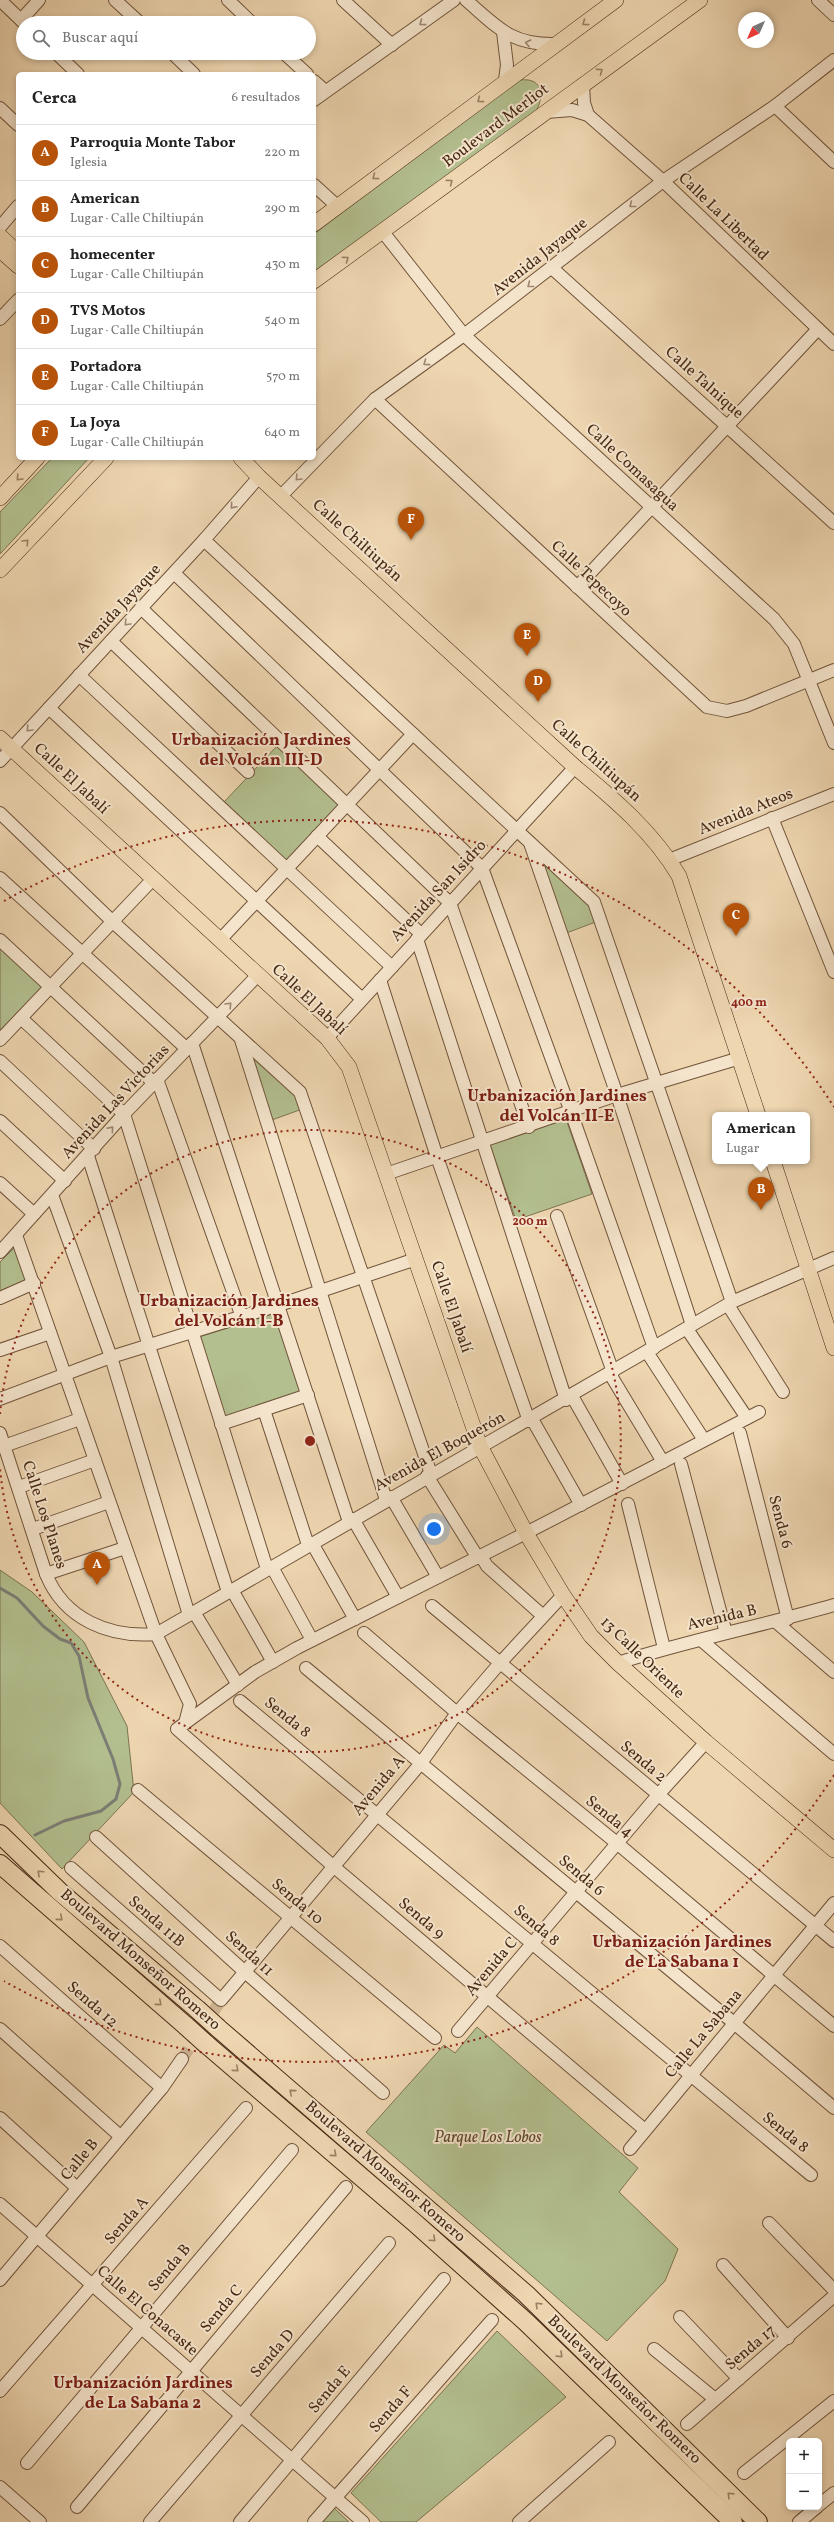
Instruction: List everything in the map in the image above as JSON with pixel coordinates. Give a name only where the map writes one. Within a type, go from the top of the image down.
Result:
[{"type":"highway","name":"Boulevard Monseñor Romero","points":[[1,1835],[60,1892],[526,2294],[758,2522]]},
{"type":"highway","name":"Boulevard Monseñor Romero","points":[[0,1864],[206,2044],[415,2222],[526,2322],[733,2522]]},
{"type":"main road","name":"Boulevard Merliot","points":[[316,222],[336,206],[616,0]]},
{"type":"main road","name":"Boulevard Merliot","points":[[316,279],[383,232],[543,112],[700,0]]},
{"type":"main road","points":[[0,236],[16,251]]},
{"type":"main road","points":[[0,250],[16,264]]},
{"type":"main road","points":[[0,498],[35,460]]},
{"type":"main road","points":[[0,570],[102,460]]},
{"type":"main road","name":"Calle Chiltiupán","points":[[235,460],[259,477],[281,496],[575,767],[607,794],[658,845],[679,876],[757,1112]]},
{"type":"main road","name":"Calle Chiltiupán","points":[[243,460],[259,477]]},
{"type":"main road","name":"Calle El Jabalí","points":[[0,738],[220,940],[257,976],[327,1038],[349,1067],[480,1446]]},
{"type":"main road","points":[[774,1164],[834,1348]]},
{"type":"main road","name":"13 Calle Oriente","points":[[480,1446],[526,1533],[563,1595],[591,1636],[618,1663],[706,1742],[834,1850]]},
{"type":"street","points":[[0,0],[16,16]]},
{"type":"street","points":[[27,16],[39,0]]},
{"type":"street","points":[[115,0],[132,16]]},
{"type":"street","points":[[228,0],[245,16]]},
{"type":"street","points":[[343,0],[392,45]]},
{"type":"street","points":[[316,98],[454,0]]},
{"type":"street","points":[[466,0],[503,32],[523,42],[555,44]]},
{"type":"street","points":[[818,0],[834,15]]},
{"type":"street","points":[[503,32],[507,65],[506,80]]},
{"type":"street","points":[[63,60],[76,72]]},
{"type":"street","points":[[179,60],[192,72]]},
{"type":"street","points":[[292,60],[305,72]]},
{"type":"street","name":"Avenida Jayaque","points":[[316,460],[375,399],[464,336],[663,181],[775,106],[834,60]]},
{"type":"street","points":[[316,83],[325,91]]},
{"type":"street","points":[[583,84],[583,99],[588,115]]},
{"type":"street","points":[[775,106],[834,162]]},
{"type":"street","points":[[0,108],[16,123]]},
{"type":"street","name":"Calle La Libertad","points":[[543,112],[566,110],[588,115],[663,181],[834,344]]},
{"type":"street","points":[[316,187],[336,206]]},
{"type":"street","points":[[0,227],[16,208]]},
{"type":"street","name":"Calle Comasagua","points":[[383,232],[464,336],[774,619],[794,644],[810,680],[834,743]]},
{"type":"street","name":"Calle Talnique","points":[[552,268],[834,523]]},
{"type":"street","points":[[0,319],[16,302]]},
{"type":"street","points":[[577,587],[818,329]]},
{"type":"street","name":"Calle Tepecoyo","points":[[375,399],[707,706],[727,711],[746,706],[834,670]]},
{"type":"street","name":"Avenida Jayaque","points":[[281,496],[316,460]]},
{"type":"street","name":"Avenida Jayaque","points":[[0,761],[174,573],[259,477]]},
{"type":"street","points":[[204,540],[594,902],[730,1304],[784,1392]]},
{"type":"street","points":[[174,573],[482,868],[571,1112],[650,1350],[704,1440]]},
{"type":"street","points":[[142,608],[450,903],[529,1127]]},
{"type":"street","points":[[111,640],[248,772]]},
{"type":"street","points":[[80,675],[392,967]]},
{"type":"street","points":[[49,708],[362,999]]},
{"type":"street","points":[[220,940],[414,734]]},
{"type":"street","name":"Avenida San Isidro","points":[[327,1038],[575,767]]},
{"type":"street","name":"Avenida Ateos","points":[[669,860],[834,794]]},
{"type":"street","points":[[0,813],[113,922],[300,1092],[429,1475],[486,1566],[542,1615]]},
{"type":"street","points":[[772,818],[834,972]]},
{"type":"street","points":[[317,836],[419,937],[483,1142],[569,1398],[622,1484]]},
{"type":"street","points":[[530,842],[617,1095],[690,1327],[747,1418]]},
{"type":"street","points":[[0,878],[84,954],[190,1046],[351,1520],[398,1597]]},
{"type":"street","points":[[0,1040],[84,954],[153,879]]},
{"type":"street","points":[[0,940],[156,1081],[242,1317]]},
{"type":"street","name":"Avenida Las Victorias","points":[[1,1249],[16,1235],[124,1114],[257,976]]},
{"type":"street","points":[[380,980],[437,1157],[530,1420],[581,1505]]},
{"type":"street","points":[[21,1018],[124,1114],[221,1424],[270,1568],[312,1640]]},
{"type":"street","points":[[241,1039],[320,1291],[389,1499],[438,1577]]},
{"type":"street","points":[[386,1174],[529,1127],[617,1095],[740,1058]]},
{"type":"street","points":[[0,1061],[91,1152],[148,1345],[230,1591],[273,1662]]},
{"type":"street","points":[[0,1121],[65,1181]]},
{"type":"street","points":[[0,1182],[34,1214]]},
{"type":"street","points":[[52,1195],[111,1357],[191,1613],[238,1686]]},
{"type":"street","points":[[557,1216],[611,1373],[663,1462]]},
{"type":"street","points":[[16,1235],[156,1634],[190,1704],[181,1726]]},
{"type":"street","name":"Avenida El Boquerón","points":[[64,1603],[89,1623],[105,1629],[127,1635],[156,1634],[429,1475],[569,1398],[730,1304],[834,1258]]},
{"type":"street","points":[[0,1399],[111,1357],[242,1317],[416,1259]]},
{"type":"street","points":[[0,1298],[34,1283]]},
{"type":"street","points":[[0,1350],[50,1333]]},
{"type":"street","points":[[221,1424],[308,1395]]},
{"type":"street","points":[[264,1410],[310,1544],[355,1618]]},
{"type":"street","points":[[181,1726],[273,1662],[312,1640],[581,1505],[759,1412]]},
{"type":"street","points":[[4,1446],[80,1419]]},
{"type":"street","name":"Calle Los Planes","points":[[0,1433],[33,1529],[46,1574],[51,1586],[64,1603]]},
{"type":"street","name":"Senda 6","points":[[740,1434],[788,1619]]},
{"type":"street","points":[[19,1487],[95,1460]]},
{"type":"street","points":[[681,1464],[726,1633]]},
{"type":"street","points":[[33,1529],[109,1502]]},
{"type":"street","points":[[628,1504],[664,1648]]},
{"type":"street","points":[[46,1574],[125,1548]]},
{"type":"street","name":"Avenida A","points":[[220,2000],[420,1763],[457,1713],[542,1615],[563,1595]]},
{"type":"street","name":"Avenida B","points":[[618,1663],[664,1648],[788,1619],[834,1605]]},
{"type":"street","name":"Senda 2","points":[[432,1606],[834,1941]]},
{"type":"street","points":[[776,1622],[834,1672]]},
{"type":"street","name":"Senda 4","points":[[364,1633],[457,1713],[618,1844],[834,2026]]},
{"type":"street","points":[[701,1640],[834,1754]]},
{"type":"street","name":"Senda 6","points":[[306,1668],[734,2023],[834,2108]]},
{"type":"street","name":"Senda 8","points":[[240,1701],[378,1813],[532,1944],[811,2175]]},
{"type":"street","name":"Senda 9","points":[[181,1726],[333,1866],[646,2130]]},
{"type":"street","name":"Avenida C","points":[[458,2031],[658,1795],[706,1742]]},
{"type":"street","name":"Senda 10","points":[[138,1790],[435,2038]]},
{"type":"street","name":"Senda 11","points":[[96,1837],[245,1972],[383,2093]]},
{"type":"street","name":"Senda 11B","points":[[71,1868],[220,2000]]},
{"type":"street","name":"Calle La Sabana","points":[[630,2149],[834,1903]]},
{"type":"street","name":"Senda 12","points":[[0,1946],[162,2088]]},
{"type":"street","points":[[0,2029],[120,2136]]},
{"type":"street","name":"Calle B","points":[[0,2280],[162,2088],[182,2059]]},
{"type":"street","name":"Senda A","points":[[0,2391],[246,2108]]},
{"type":"street","points":[[0,2118],[77,2188]]},
{"type":"street","name":"Senda B","points":[[27,2463],[292,2150]]},
{"type":"street","name":"Senda C","points":[[77,2507],[346,2187]]},
{"type":"street","name":"Calle El Conacaste","points":[[0,2204],[336,2496],[363,2522]]},
{"type":"street","points":[[769,2222],[834,2290]]},
{"type":"street","name":"Senda D","points":[[150,2522],[389,2243]]},
{"type":"street","points":[[723,2265],[788,2338]]},
{"type":"street","name":"Senda E","points":[[240,2522],[444,2279]]},
{"type":"street","name":"Senda 17","points":[[687,2424],[788,2338],[834,2296]]},
{"type":"street","points":[[680,2317],[739,2379]]},
{"type":"street","name":"Senda F","points":[[314,2522],[492,2320]]},
{"type":"street","points":[[654,2349],[715,2399]]},
{"type":"street","points":[[744,2473],[834,2401]]},
{"type":"street","points":[[519,2522],[609,2442]]},
{"type":"street","points":[[0,2487],[40,2522]]},
{"type":"street","points":[[822,2503],[834,2493]]},
{"type":"street","points":[[799,2522],[813,2510]]},
{"type":"green space","points":[[516,80],[530,80],[536,83],[539,87],[541,95],[536,111],[316,272],[316,232]]},
{"type":"green space","points":[[50,460],[87,460],[0,554],[0,512]]},
{"type":"green space","points":[[277,746],[340,806],[288,862],[224,802]]},
{"type":"green space","points":[[530,842],[594,902],[601,920],[561,935]]},
{"type":"green space","points":[[0,946],[45,988],[0,1034]]},
{"type":"green space","points":[[241,1039],[300,1092],[305,1108],[269,1121]]},
{"type":"green space","points":[[566,1119],[592,1194],[516,1220],[490,1145]]},
{"type":"green space","points":[[17,1245],[30,1283],[0,1294],[0,1262]]},
{"type":"green space","points":[[276,1313],[302,1393],[225,1418],[199,1337]]},
{"type":"green space","points":[[0,1570],[32,1592],[84,1642],[127,1726],[134,1792],[62,1869],[0,1803]]},
{"type":"green space","name":"Parque Los Lobos","points":[[477,2027],[638,2168],[619,2192],[678,2249],[665,2281],[607,2341],[366,2132],[444,2045],[455,2053]]},
{"type":"green space","points":[[497,2331],[566,2397],[416,2522],[381,2522],[351,2493]]},
{"type":"green space","points":[[334,2508],[349,2522],[322,2522]]},
{"type":"waterway","points":[[0,1588],[17,1598],[43,1626],[60,1639],[71,1643],[79,1656],[88,1698],[113,1759],[120,1784],[116,1799],[101,1811],[64,1821],[35,1835]]},
{"type":"tunnel","points":[[182,2059],[221,2000]]},
{"type":"place","name":"La Joya","points":[[411,540]]},
{"type":"place","name":"Portadora","points":[[527,656]]},
{"type":"place","name":"TVS Motos","points":[[538,702]]},
{"type":"place","name":"homecenter","points":[[736,936]]},
{"type":"place","name":"American","points":[[761,1210]]},
{"type":"place","name":"Parroquia Monte Tabor","points":[[97,1585]]},
{"type":"district","name":"Urbanización Jardines del Volcán III-D","points":[[261,750]]},
{"type":"district","name":"Urbanización Jardines del Volcán II-E","points":[[557,1106]]},
{"type":"district","name":"Urbanización Jardines del Volcán I-B","points":[[229,1311]]},
{"type":"district","name":"Urbanización Jardines de La Sabana 1","points":[[682,1952]]},
{"type":"district","name":"Urbanización Jardines de La Sabana 2","points":[[143,2393]]}]
